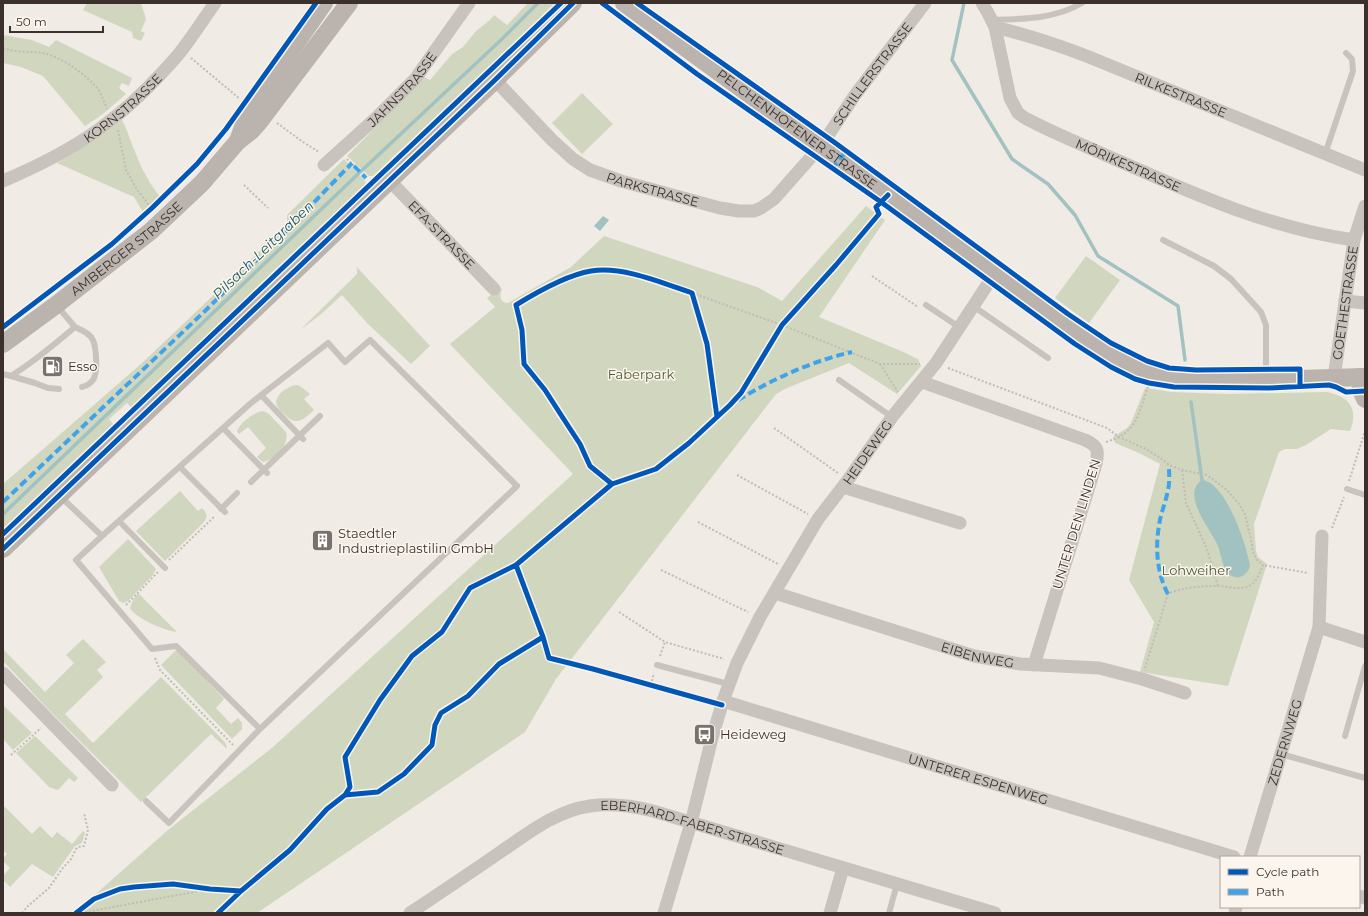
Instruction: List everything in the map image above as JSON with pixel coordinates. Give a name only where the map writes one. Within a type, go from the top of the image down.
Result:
[{"type":"main road","name":"AMBERGER STRASSE","points":[[238,141],[252,107],[324,3]]},
{"type":"main road","name":"AMBERGER STRASSE","points":[[3,344],[56,305],[164,220],[212,172],[238,141],[251,131],[265,115],[349,3]]},
{"type":"main road","points":[[3,549],[573,3]]},
{"type":"main road","name":"PELCHENHOFENER STRASSE","points":[[624,3],[995,273],[1113,356],[1136,369],[1151,374],[1182,379],[1362,377]]},
{"type":"main road","points":[[1362,377],[1362,392],[1365,399]]},
{"type":"street","name":"KORNSTRASSE","points":[[3,181],[59,154],[106,124],[130,105],[182,50],[215,3]]},
{"type":"street","name":"JAHNSTRASSE","points":[[324,165],[376,118],[415,79],[469,3]]},
{"type":"street","name":"SCHILLERSTRASSE","points":[[820,146],[855,95],[925,3]]},
{"type":"street","name":"MÖRIKESTRASSE","points":[[982,3],[993,24],[1010,98],[1018,114],[1157,178],[1245,214],[1302,231],[1354,240]]},
{"type":"street","name":"RILKESTRASSE","points":[[993,24],[1052,43],[1089,57],[1365,170]]},
{"type":"street","name":"PARKSTRASSE","points":[[494,80],[552,140],[573,159],[590,170],[621,181],[730,210],[754,211],[774,199],[820,146]]},
{"type":"street","name":"EFA-STRASSE","points":[[389,180],[494,289]]},
{"type":"street","name":"GOETHESTRASSE","points":[[1334,378],[1354,240],[1365,206]]},
{"type":"street","name":"HEIDEWEG","points":[[664,913],[692,823],[712,738],[728,684],[760,618],[818,519],[846,484],[892,417],[936,363],[995,273]]},
{"type":"street","points":[[1345,301],[1365,302]]},
{"type":"street","name":"UNTER DEN LINDEN","points":[[922,382],[1085,440],[1095,445],[1098,452],[1096,464],[1034,665]]},
{"type":"street","points":[[846,484],[960,523]]},
{"type":"street","name":"ZEDERNWEG","points":[[1250,856],[1319,627],[1322,536]]},
{"type":"street","name":"EIBENWEG","points":[[775,593],[974,656],[1008,663],[1099,668],[1142,679],[1186,693]]},
{"type":"street","points":[[1319,627],[1365,642]]},
{"type":"street","points":[[3,673],[112,785]]},
{"type":"street","name":"UNTERER ESPENWEG","points":[[723,701],[1231,856]]},
{"type":"street","name":"EBERHARD-FABER-STRASSE","points":[[410,913],[546,822],[576,809],[590,806],[613,805],[638,808],[692,823],[994,913]]},
{"type":"street","points":[[830,913],[843,868]]},
{"type":"lane","points":[[993,24],[1040,18],[1082,3]]},
{"type":"lane","points":[[1325,154],[1353,71],[1352,59],[1346,53]]},
{"type":"lane","points":[[1163,240],[1214,266],[1231,280],[1261,312],[1266,326],[1266,379]]},
{"type":"lane","points":[[56,305],[75,327],[92,338],[96,354],[95,376],[92,381],[82,387]]},
{"type":"lane","points":[[926,305],[959,327]]},
{"type":"lane","points":[[973,306],[1048,358]]},
{"type":"lane","points":[[11,376],[59,341],[75,327]]},
{"type":"lane","points":[[146,801],[169,823],[260,729],[517,486],[370,340],[345,362],[328,343],[261,395],[76,560],[152,649],[176,646],[260,729]]},
{"type":"lane","points":[[3,374],[48,388],[60,389]]},
{"type":"lane","points":[[839,380],[892,417]]},
{"type":"lane","points":[[261,395],[302,437]]},
{"type":"lane","points":[[251,482],[302,437],[320,416]]},
{"type":"lane","points":[[223,428],[265,471]]},
{"type":"lane","points":[[180,467],[223,511],[237,493]]},
{"type":"lane","points":[[1347,489],[1365,495]]},
{"type":"lane","points":[[60,495],[102,536]]},
{"type":"lane","points":[[119,521],[165,568]]},
{"type":"lane","points":[[657,665],[728,684]]},
{"type":"lane","points":[[1345,736],[1365,666]]},
{"type":"lane","points":[[1281,754],[1365,778]]},
{"type":"lane","points":[[889,913],[897,884]]},
{"type":"path","points":[[3,48],[46,54],[78,71],[99,90],[108,109],[115,117],[126,170],[138,191],[164,220]]},
{"type":"path","points":[[182,50],[242,101]]},
{"type":"path","points":[[273,120],[302,142],[318,151],[337,153]]},
{"type":"path","points":[[244,185],[268,208]]},
{"type":"path","points":[[872,276],[922,310],[926,305]]},
{"type":"path","points":[[685,291],[782,325],[880,364],[936,363],[1107,428],[1119,437],[1146,449],[1169,465],[1182,470],[1207,474],[1227,490],[1239,504],[1247,519],[1254,556],[1263,565],[1321,576]]},
{"type":"path","points":[[692,293],[694,300]]},
{"type":"path","points":[[778,332],[788,319]]},
{"type":"path","points":[[880,364],[904,403]]},
{"type":"path","points":[[1095,445],[1119,437],[1126,433],[1134,424],[1151,374]]},
{"type":"path","points":[[774,428],[846,484]]},
{"type":"path","points":[[1182,470],[1186,503],[1207,549],[1218,586]]},
{"type":"path","points":[[737,475],[818,519]]},
{"type":"path","points":[[698,522],[789,569]]},
{"type":"path","points":[[1142,679],[1168,594],[1182,589],[1218,586],[1239,588],[1248,586],[1254,582],[1263,565]]},
{"type":"path","points":[[661,570],[760,618]]},
{"type":"path","points":[[619,612],[665,642],[737,663]]},
{"type":"path","points":[[152,649],[160,670],[239,751]]},
{"type":"path","points":[[643,683],[658,687]]},
{"type":"path","points":[[11,755],[49,720]]},
{"type":"path","points":[[22,913],[49,888],[71,859],[76,849],[84,846],[88,830],[84,813]]},
{"type":"path","points":[[191,886],[218,890]]},
{"type":"path","points":[[76,913],[210,889]]},
{"type":"green space","points":[[87,3],[141,3],[146,19],[141,31],[145,33],[141,41],[133,38],[132,32],[83,10]]},
{"type":"green space","points":[[528,3],[556,3],[373,176],[369,176],[347,156],[386,117],[422,76],[430,80],[452,54],[463,47],[476,31],[494,15],[507,25]]},
{"type":"green space","points":[[3,35],[32,40],[49,47],[56,40],[132,78],[129,86],[122,83],[119,88],[126,94],[103,114],[85,126],[43,76],[21,67],[3,63]]},
{"type":"green space","points":[[582,93],[613,124],[582,154],[552,123]]},
{"type":"green space","points":[[122,120],[138,160],[160,197],[143,212],[134,197],[57,163],[96,139]]},
{"type":"green space","points":[[344,159],[365,181],[366,184],[363,188],[132,408],[127,403],[109,419],[114,425],[3,530],[3,484],[141,364],[282,230],[287,222],[287,215]]},
{"type":"green space","name":"Faberpark","points":[[866,206],[885,220],[819,317],[918,359],[921,366],[897,394],[849,363],[787,388],[776,394],[556,679],[525,732],[257,913],[71,913],[97,893],[168,830],[273,747],[573,474],[450,344],[495,307],[487,298],[500,288],[502,289],[500,297],[503,302],[508,303],[571,267],[604,236],[757,287],[782,301]]},
{"type":"green space","points":[[1086,256],[1120,280],[1089,323],[1055,298]]},
{"type":"green space","points":[[355,265],[430,346],[411,364],[368,324],[342,295],[320,315],[300,330],[357,274],[357,268]]},
{"type":"green space","points":[[297,385],[310,394],[304,399],[314,410],[300,421],[289,418],[277,407],[276,403],[279,395],[284,390]]},
{"type":"green space","name":"Lohweiher","points":[[1145,388],[1172,392],[1227,394],[1327,392],[1335,394],[1346,400],[1352,410],[1353,416],[1350,431],[1331,429],[1297,449],[1285,449],[1279,452],[1254,524],[1256,551],[1258,557],[1267,564],[1228,686],[1140,672],[1154,622],[1129,580],[1160,464],[1115,443],[1113,437],[1127,428],[1131,423]]},
{"type":"green space","points":[[263,411],[269,414],[286,432],[287,437],[284,446],[277,455],[263,462],[257,457],[266,448],[248,427],[239,434],[237,431],[248,418]]},
{"type":"green space","points":[[180,491],[198,511],[202,508],[206,514],[206,518],[202,524],[165,561],[136,531]]},
{"type":"green space","points":[[128,539],[156,569],[153,575],[128,601],[123,603],[119,601],[99,567]]},
{"type":"green space","points":[[138,593],[177,632],[165,629],[144,620],[133,612],[130,608]]},
{"type":"green space","points":[[83,639],[106,662],[97,670],[103,677],[65,714],[93,743],[161,677],[221,738],[226,744],[227,749],[211,734],[141,802],[48,709],[3,661],[3,649],[45,692],[74,663],[66,655]]},
{"type":"green space","points":[[175,651],[178,651],[183,655],[224,699],[216,708],[231,724],[238,718],[242,723],[242,729],[232,739],[161,665]]},
{"type":"green space","points":[[3,705],[32,733],[13,750],[3,739]]},
{"type":"green space","points":[[35,736],[78,778],[74,782],[69,778],[57,790],[49,787],[16,753]]},
{"type":"green space","points":[[3,805],[32,834],[40,826],[52,838],[57,832],[72,844],[83,831],[85,833],[82,843],[75,846],[53,877],[32,864],[10,887],[3,880],[3,876],[10,868],[3,861],[3,858],[7,854],[3,850]]},
{"type":"water","points":[[603,216],[609,220],[600,231],[594,226]]},
{"type":"water","name":"Lohweiher","points":[[1202,480],[1211,483],[1219,491],[1234,516],[1240,531],[1245,544],[1250,566],[1246,573],[1240,577],[1230,575],[1225,569],[1218,546],[1199,512],[1194,494],[1196,486]]},
{"type":"waterway","name":"Pilsach-Leitgraben","points":[[3,514],[357,175],[501,40],[538,3]]},
{"type":"waterway","points":[[964,3],[952,60],[1012,159],[1048,184],[1075,215],[1098,256],[1178,306],[1185,360]]},
{"type":"waterway","points":[[1191,402],[1202,480]]},
{"type":"marked path","points":[[832,169],[846,151]]},
{"type":"marked path","points":[[3,502],[205,311],[352,163]]},
{"type":"marked path","points":[[354,166],[366,178]]},
{"type":"marked path","points":[[738,400],[793,372],[822,360],[852,352]]},
{"type":"marked path","points":[[1168,594],[1161,577],[1157,539],[1160,520],[1169,487],[1169,465]]},
{"type":"cycle path","points":[[3,327],[112,244],[197,164],[226,129],[316,3]]},
{"type":"cycle path","points":[[3,534],[561,3]]},
{"type":"cycle path","points":[[3,549],[495,80],[573,3]]},
{"type":"cycle path","points":[[602,3],[697,74],[881,202],[1075,344],[1111,367],[1135,379],[1174,387],[1269,388],[1329,385],[1346,392],[1365,391]]},
{"type":"cycle path","points":[[637,3],[834,142],[1068,314],[1111,343],[1147,361],[1169,368],[1196,370],[1300,369],[1300,386]]},
{"type":"cycle path","points":[[218,913],[241,891],[290,850],[327,809],[345,795],[350,787],[345,757],[380,700],[412,656],[442,632],[470,588],[516,565],[612,484],[656,469],[689,443],[730,405],[741,393],[782,325],[879,214],[876,207],[888,195]]},
{"type":"cycle path","points":[[516,305],[572,276],[591,271],[604,270],[643,276],[692,293],[707,344],[717,417]]},
{"type":"cycle path","points":[[516,305],[522,330],[524,364],[545,390],[580,444],[590,466],[612,484]]},
{"type":"cycle path","points":[[516,565],[543,637],[549,658],[722,705]]},
{"type":"cycle path","points":[[345,795],[378,792],[404,774],[432,745],[435,725],[441,713],[468,696],[499,664],[543,637]]},
{"type":"cycle path","points":[[76,913],[94,899],[120,889],[134,887],[173,884],[241,891]]},
{"type":"place","name":"Esso","points":[[52,366]]},
{"type":"place","name":"Staedtler Industrieplastilin GmbH","points":[[322,540]]},
{"type":"place","name":"Heideweg","points":[[704,734]]}]
